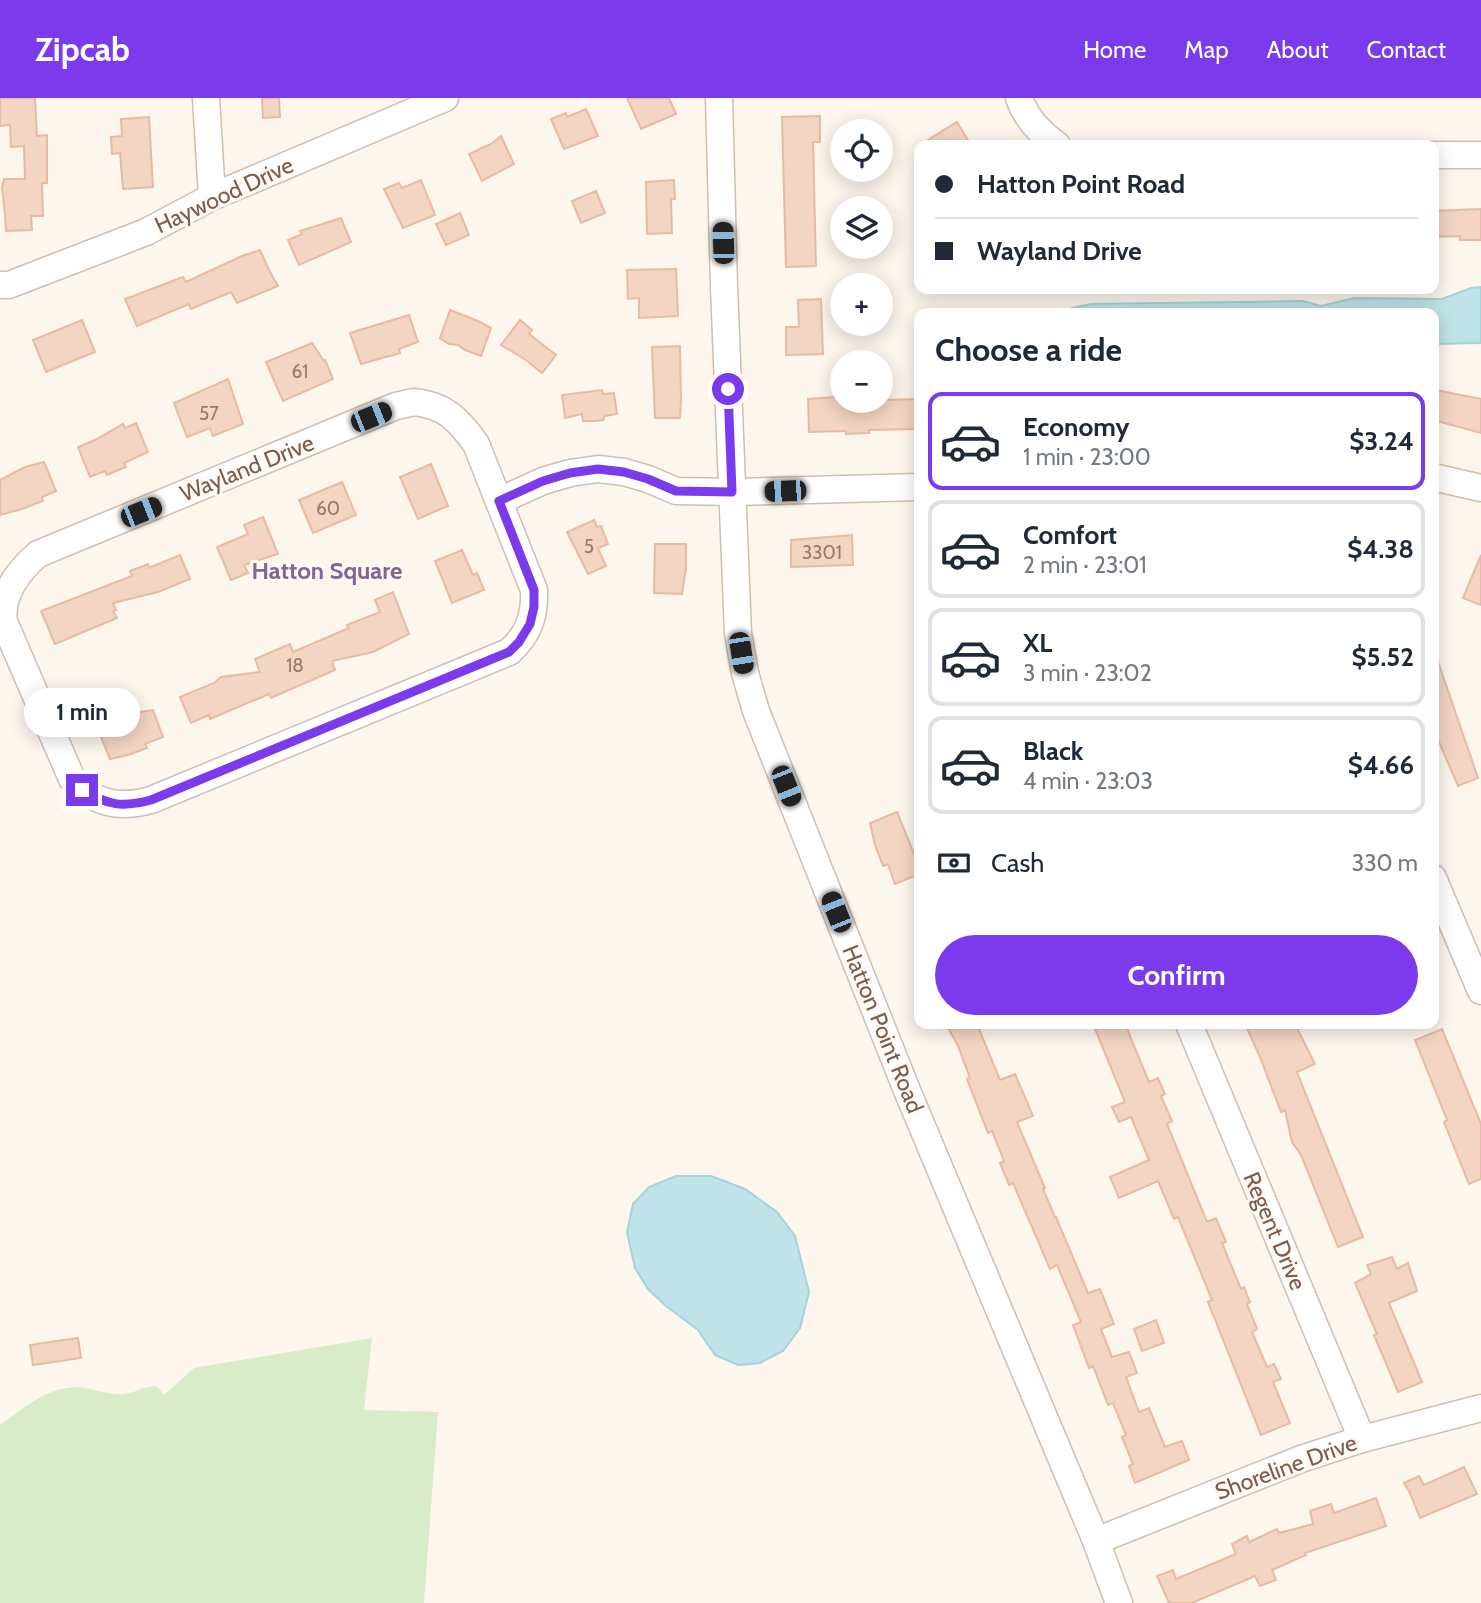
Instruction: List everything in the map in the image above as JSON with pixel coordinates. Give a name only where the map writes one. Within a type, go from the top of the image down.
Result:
[{"type":"street","points":[[206,98],[212,197]]},
{"type":"street","name":"Haywood Drive","points":[[0,285],[9,285],[146,232],[212,197],[445,98]]},
{"type":"street","name":"Hatton Point Road","points":[[719,98],[738,633],[745,673],[756,711],[906,1088],[1096,1541],[1119,1603]]},
{"type":"street","points":[[1019,98],[1033,124],[1050,140]]},
{"type":"street","points":[[1439,155],[1481,155]]},
{"type":"street","name":"Wayland Drive","points":[[414,402],[430,404],[444,410],[464,427],[476,444],[499,501],[534,590],[530,624],[509,652],[151,800],[133,804],[101,801],[82,790],[72,779],[3,616],[13,581],[24,566],[38,554],[396,406],[414,402]]},
{"type":"street","points":[[499,501],[543,481],[598,469],[624,472],[676,491],[914,487]]},
{"type":"street","points":[[1439,478],[1481,488]]},
{"type":"street","points":[[1439,892],[1481,991]]},
{"type":"street","name":"Regent Drive","points":[[1191,1029],[1362,1439]]},
{"type":"street","name":"Shoreline Drive","points":[[1096,1541],[1301,1459],[1362,1439],[1481,1408]]},
{"type":"green space","points":[[372,1338],[364,1410],[438,1412],[424,1603],[0,1603],[0,1425],[18,1411],[48,1393],[70,1388],[120,1394],[157,1386],[164,1395],[194,1368]]},
{"type":"water","points":[[1481,287],[1481,343],[1439,344],[1439,308],[1072,308],[1091,304],[1303,301],[1321,306],[1354,298],[1442,299]]},
{"type":"water","points":[[676,1176],[711,1176],[745,1189],[777,1212],[795,1236],[809,1292],[800,1328],[783,1351],[760,1363],[738,1365],[715,1355],[698,1330],[648,1289],[635,1268],[627,1232],[633,1204],[649,1187]]},
{"type":"building","points":[[0,98],[35,98],[37,136],[47,135],[47,183],[42,183],[43,216],[31,216],[32,230],[6,231],[2,188],[4,179],[25,179],[24,146],[11,147],[10,125],[0,126]]},
{"type":"building","points":[[262,98],[279,98],[280,117],[263,118]]},
{"type":"building","points":[[627,98],[669,98],[676,114],[641,129]]},
{"type":"building","points":[[586,109],[598,136],[564,149],[551,119],[566,113],[567,117]]},
{"type":"building","points":[[820,116],[820,142],[813,142],[816,266],[786,267],[782,117]]},
{"type":"building","points":[[149,117],[153,187],[123,189],[120,153],[112,154],[111,137],[122,136],[121,119]]},
{"type":"building","points":[[957,122],[968,140],[928,140]]},
{"type":"building","points":[[501,136],[514,164],[482,181],[469,154]]},
{"type":"building","points":[[421,180],[435,215],[403,228],[384,189],[399,183],[402,188]]},
{"type":"building","points":[[674,180],[675,199],[671,199],[672,233],[647,234],[646,182]]},
{"type":"building","points":[[596,191],[605,213],[581,223],[572,201]]},
{"type":"building","points":[[1481,209],[1481,240],[1460,240],[1460,236],[1439,237],[1439,211]]},
{"type":"building","points":[[460,213],[469,235],[446,245],[436,224]]},
{"type":"building","points":[[341,218],[351,242],[299,265],[288,240],[302,234],[300,231]]},
{"type":"building","points":[[260,250],[278,286],[237,303],[231,292],[191,309],[189,304],[137,326],[125,299],[183,277],[186,282]]},
{"type":"building","points":[[676,269],[678,316],[639,318],[639,298],[628,299],[627,270]]},
{"type":"building","points":[[821,299],[823,354],[786,355],[786,327],[799,327],[798,300]]},
{"type":"building","points":[[450,310],[491,328],[481,356],[440,338]]},
{"type":"building","points":[[409,315],[418,342],[399,349],[400,353],[361,364],[350,333]]},
{"type":"building","points":[[82,320],[95,352],[46,372],[33,340]]},
{"type":"building","points":[[520,320],[532,330],[529,334],[556,355],[542,373],[501,345]]},
{"type":"building","points":[[312,343],[325,360],[333,379],[283,401],[266,362]]},
{"type":"building","points":[[680,346],[680,418],[655,418],[652,347]]},
{"type":"building","points":[[228,379],[243,424],[213,436],[210,428],[187,437],[174,403]]},
{"type":"building","points":[[602,390],[603,394],[614,393],[617,414],[596,421],[583,421],[582,414],[565,418],[562,395]]},
{"type":"building","points":[[1439,391],[1481,399],[1481,433],[1439,422]]},
{"type":"building","points":[[830,397],[830,413],[893,413],[893,400],[914,399],[914,429],[869,430],[869,433],[846,434],[846,431],[809,432],[808,399]]},
{"type":"building","points":[[136,423],[148,452],[124,463],[126,467],[107,475],[105,471],[90,477],[78,447],[123,424],[125,428]]},
{"type":"building","points":[[44,462],[56,491],[42,497],[43,501],[0,515],[0,480],[25,467]]},
{"type":"building","points":[[431,464],[448,506],[418,519],[400,477]]},
{"type":"building","points":[[342,482],[356,515],[313,533],[299,500]]},
{"type":"building","points":[[263,517],[278,554],[244,565],[248,573],[231,580],[217,547],[248,534],[244,525]]},
{"type":"building","points":[[594,520],[597,527],[601,526],[608,544],[598,548],[606,566],[588,574],[567,532]]},
{"type":"building","points":[[852,535],[853,565],[791,567],[791,540]]},
{"type":"building","points":[[655,544],[686,544],[682,594],[654,593]]},
{"type":"building","points":[[462,550],[473,575],[477,573],[484,590],[452,603],[435,561]]},
{"type":"building","points":[[180,555],[190,579],[158,592],[113,603],[117,618],[55,644],[41,611],[132,576],[130,571],[148,564],[149,568]]},
{"type":"building","points":[[1481,555],[1481,605],[1463,598]]},
{"type":"building","points":[[393,592],[409,634],[373,652],[332,661],[335,670],[271,698],[269,694],[210,719],[209,715],[191,723],[180,697],[214,683],[221,677],[260,672],[255,659],[290,644],[293,652],[349,628],[347,625],[380,612],[375,600]]},
{"type":"building","points":[[1439,665],[1478,778],[1458,786],[1439,742]]},
{"type":"building","points":[[153,710],[163,737],[145,744],[147,748],[110,759],[99,732],[132,719],[140,712]]},
{"type":"building","points":[[897,812],[914,854],[914,876],[895,884],[888,864],[883,866],[870,823]]},
{"type":"building","points":[[949,1029],[979,1029],[1000,1080],[1015,1074],[1033,1116],[1017,1122],[1088,1293],[1100,1289],[1114,1324],[1101,1329],[1112,1357],[1129,1352],[1137,1373],[1126,1377],[1139,1412],[1149,1408],[1165,1447],[1182,1441],[1189,1460],[1135,1483],[1129,1466],[1133,1464],[1122,1437],[1126,1435],[1113,1403],[1108,1405],[1093,1366],[1089,1368],[1073,1325],[1081,1322],[1057,1265],[1050,1269],[1013,1183],[1009,1185],[1000,1163],[1004,1161],[992,1131],[988,1133],[967,1079],[970,1078]]},
{"type":"building","points":[[1095,1029],[1127,1029],[1149,1082],[1158,1078],[1165,1094],[1161,1096],[1172,1121],[1167,1124],[1207,1222],[1216,1218],[1226,1242],[1222,1243],[1241,1289],[1244,1287],[1250,1302],[1247,1304],[1257,1329],[1252,1332],[1267,1367],[1274,1364],[1281,1379],[1273,1382],[1290,1423],[1261,1435],[1208,1302],[1212,1300],[1178,1217],[1174,1219],[1158,1181],[1119,1198],[1110,1177],[1149,1160],[1131,1117],[1119,1122],[1112,1107],[1125,1102]]},
{"type":"building","points":[[1247,1029],[1298,1029],[1315,1064],[1297,1072],[1363,1237],[1338,1247],[1301,1155],[1292,1142],[1285,1110],[1281,1112]]},
{"type":"building","points":[[1442,1029],[1481,1124],[1481,1179],[1469,1184],[1415,1040]]},
{"type":"building","points":[[1392,1257],[1397,1269],[1408,1263],[1417,1291],[1389,1303],[1422,1382],[1398,1392],[1355,1283],[1371,1274],[1367,1265]]},
{"type":"building","points":[[1156,1320],[1164,1343],[1142,1351],[1134,1329]]},
{"type":"building","points":[[78,1338],[81,1358],[33,1365],[30,1345]]},
{"type":"building","points":[[1464,1467],[1477,1494],[1420,1518],[1404,1483],[1419,1476],[1424,1485]]},
{"type":"building","points":[[1376,1498],[1386,1526],[1305,1553],[1306,1555],[1272,1570],[1276,1580],[1260,1586],[1255,1576],[1192,1603],[1169,1603],[1157,1576],[1173,1570],[1176,1579],[1236,1554],[1232,1544],[1247,1536],[1249,1542],[1277,1529],[1279,1533],[1313,1524],[1310,1511],[1331,1504],[1334,1513]]},
{"type":"district","name":"Hatton Square","points":[[327,571]]},
{"type":"route","points":[[82,790],[101,801],[118,804],[151,800],[509,652],[530,624],[534,590],[499,501],[543,481],[598,469],[624,472],[676,491],[732,492],[728,389]]}]
